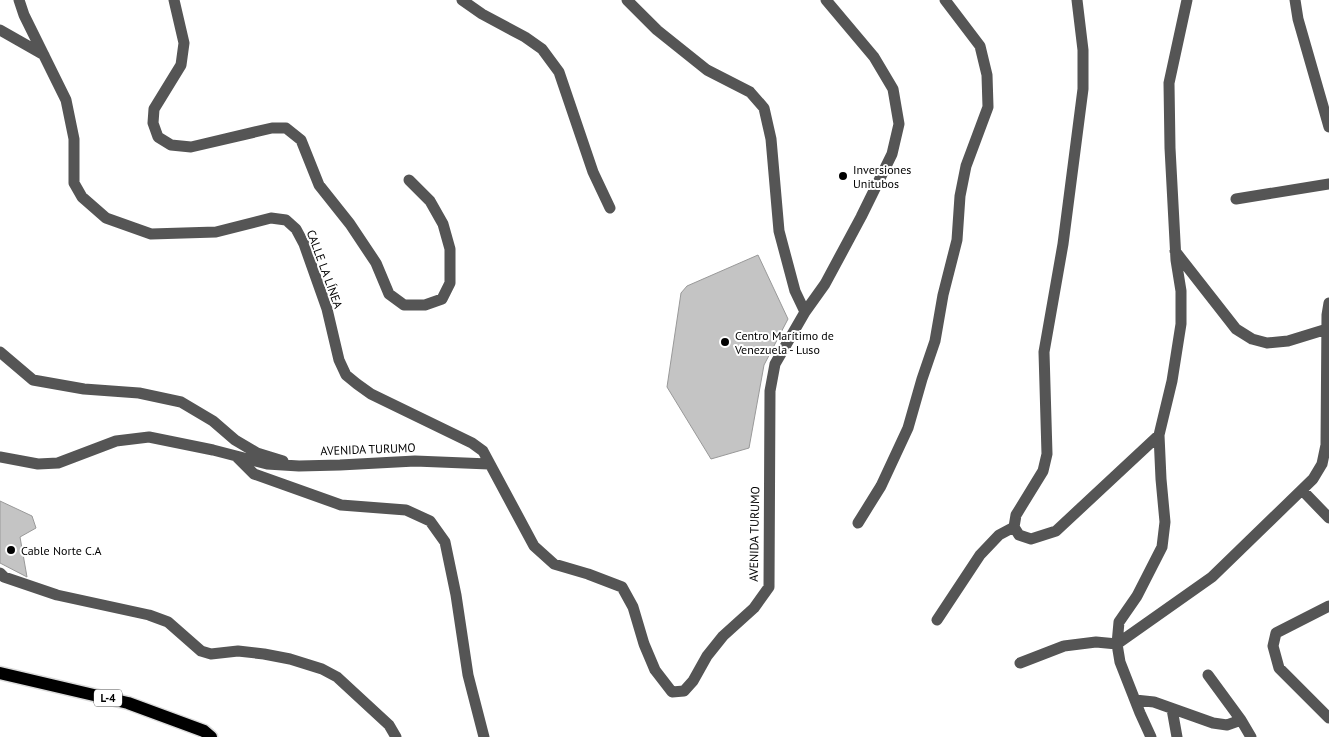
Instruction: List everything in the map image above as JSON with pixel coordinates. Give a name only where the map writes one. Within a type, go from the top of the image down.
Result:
[{"type":"main road","name":"L-4","points":[[0,673],[128,703],[204,731],[211,737]]},
{"type":"street","points":[[174,0],[184,43],[181,65],[154,108],[153,123],[158,137],[171,145],[191,147],[272,128],[286,128],[301,140],[319,185],[350,224],[376,263],[389,294],[404,305],[425,305],[442,299],[450,283],[450,249],[444,224],[430,201],[409,180]]},
{"type":"street","points":[[462,0],[542,49],[558,72],[593,172],[610,208]]},
{"type":"street","points":[[627,0],[658,30],[706,70],[750,92],[764,108],[771,139],[779,231],[795,291],[805,312],[825,284],[861,217],[892,154],[900,124],[893,89],[874,57],[826,0]]},
{"type":"street","points":[[858,523],[881,486],[908,428],[935,341],[943,295],[957,240],[960,196],[966,166],[988,107],[987,75],[980,46],[945,0]]},
{"type":"street","points":[[1077,0],[1083,50],[1083,89],[1063,244],[1044,352],[1047,454],[1043,471],[1016,515],[1014,526],[1019,535],[1031,538],[1056,530],[1159,434]]},
{"type":"street","points":[[1148,735],[1120,662],[1117,644],[1119,622],[1138,596],[1162,548],[1165,522],[1159,434],[1172,381],[1181,324],[1181,291],[1175,251],[1169,82],[1187,0]]},
{"type":"street","points":[[1295,0],[1298,19],[1329,127]]},
{"type":"street","name":"CALLE LA LÍNEA","points":[[24,2],[44,55],[66,100],[74,139],[74,183],[82,196],[106,218],[151,234],[216,232],[271,218],[286,220],[296,229],[304,244],[327,309],[340,360],[346,374],[372,394],[472,443],[483,451],[489,464]]},
{"type":"street","points":[[0,30],[44,55]]},
{"type":"street","points":[[1236,199],[1329,184]]},
{"type":"street","points":[[1175,251],[1236,329],[1252,339],[1267,343],[1288,341],[1327,329]]},
{"type":"street","points":[[1020,663],[1064,646],[1096,642],[1117,644],[1212,577],[1313,479],[1327,455],[1327,315],[1329,303]]},
{"type":"street","name":"AVENIDA TURUMO","points":[[0,457],[38,464],[58,463],[116,441],[149,437],[267,464],[299,466],[340,465],[415,460],[489,464],[534,546],[554,564],[622,587],[633,607],[644,644],[655,670],[672,692],[684,691],[706,656],[754,608],[768,586],[770,391],[775,364],[805,312]]},
{"type":"street","points":[[0,352],[33,380],[84,389],[139,393],[181,402],[213,421],[235,440],[257,452],[299,466]]},
{"type":"street","points":[[0,450],[15,459]]},
{"type":"street","points":[[236,456],[254,474],[341,504],[406,510],[430,521],[444,542],[456,595],[468,675],[484,737]]},
{"type":"street","points":[[1302,490],[1329,518]]},
{"type":"street","points":[[937,620],[980,555],[999,534],[1014,526]]},
{"type":"street","points":[[0,573],[4,577],[57,595],[149,615],[168,622],[201,651],[211,654],[238,652],[264,654],[290,659],[322,669],[337,677],[389,725],[396,737]]},
{"type":"street","points":[[1329,606],[1276,633],[1273,646],[1279,668],[1329,718]]},
{"type":"street","points":[[1208,675],[1251,737]]},
{"type":"street","points":[[1135,700],[1154,702],[1213,723],[1227,725],[1241,720]]},
{"type":"street","points":[[1172,708],[1177,737]]},
{"type":"building","name":"Centro Marítimo de Venezuela - Luso","points":[[758,255],[788,319],[764,365],[749,448],[711,459],[667,387],[681,293],[687,286]]},
{"type":"building","name":"Cable Norte C.A","points":[[0,501],[32,516],[36,528],[20,537],[27,577],[0,563]]},
{"type":"place","name":"Inversiones Unitubos","points":[[843,176]]},
{"type":"place","name":"Centro Marítimo de Venezuela - Luso","points":[[725,342]]},
{"type":"place","name":"Cable Norte C.A","points":[[11,550]]}]
